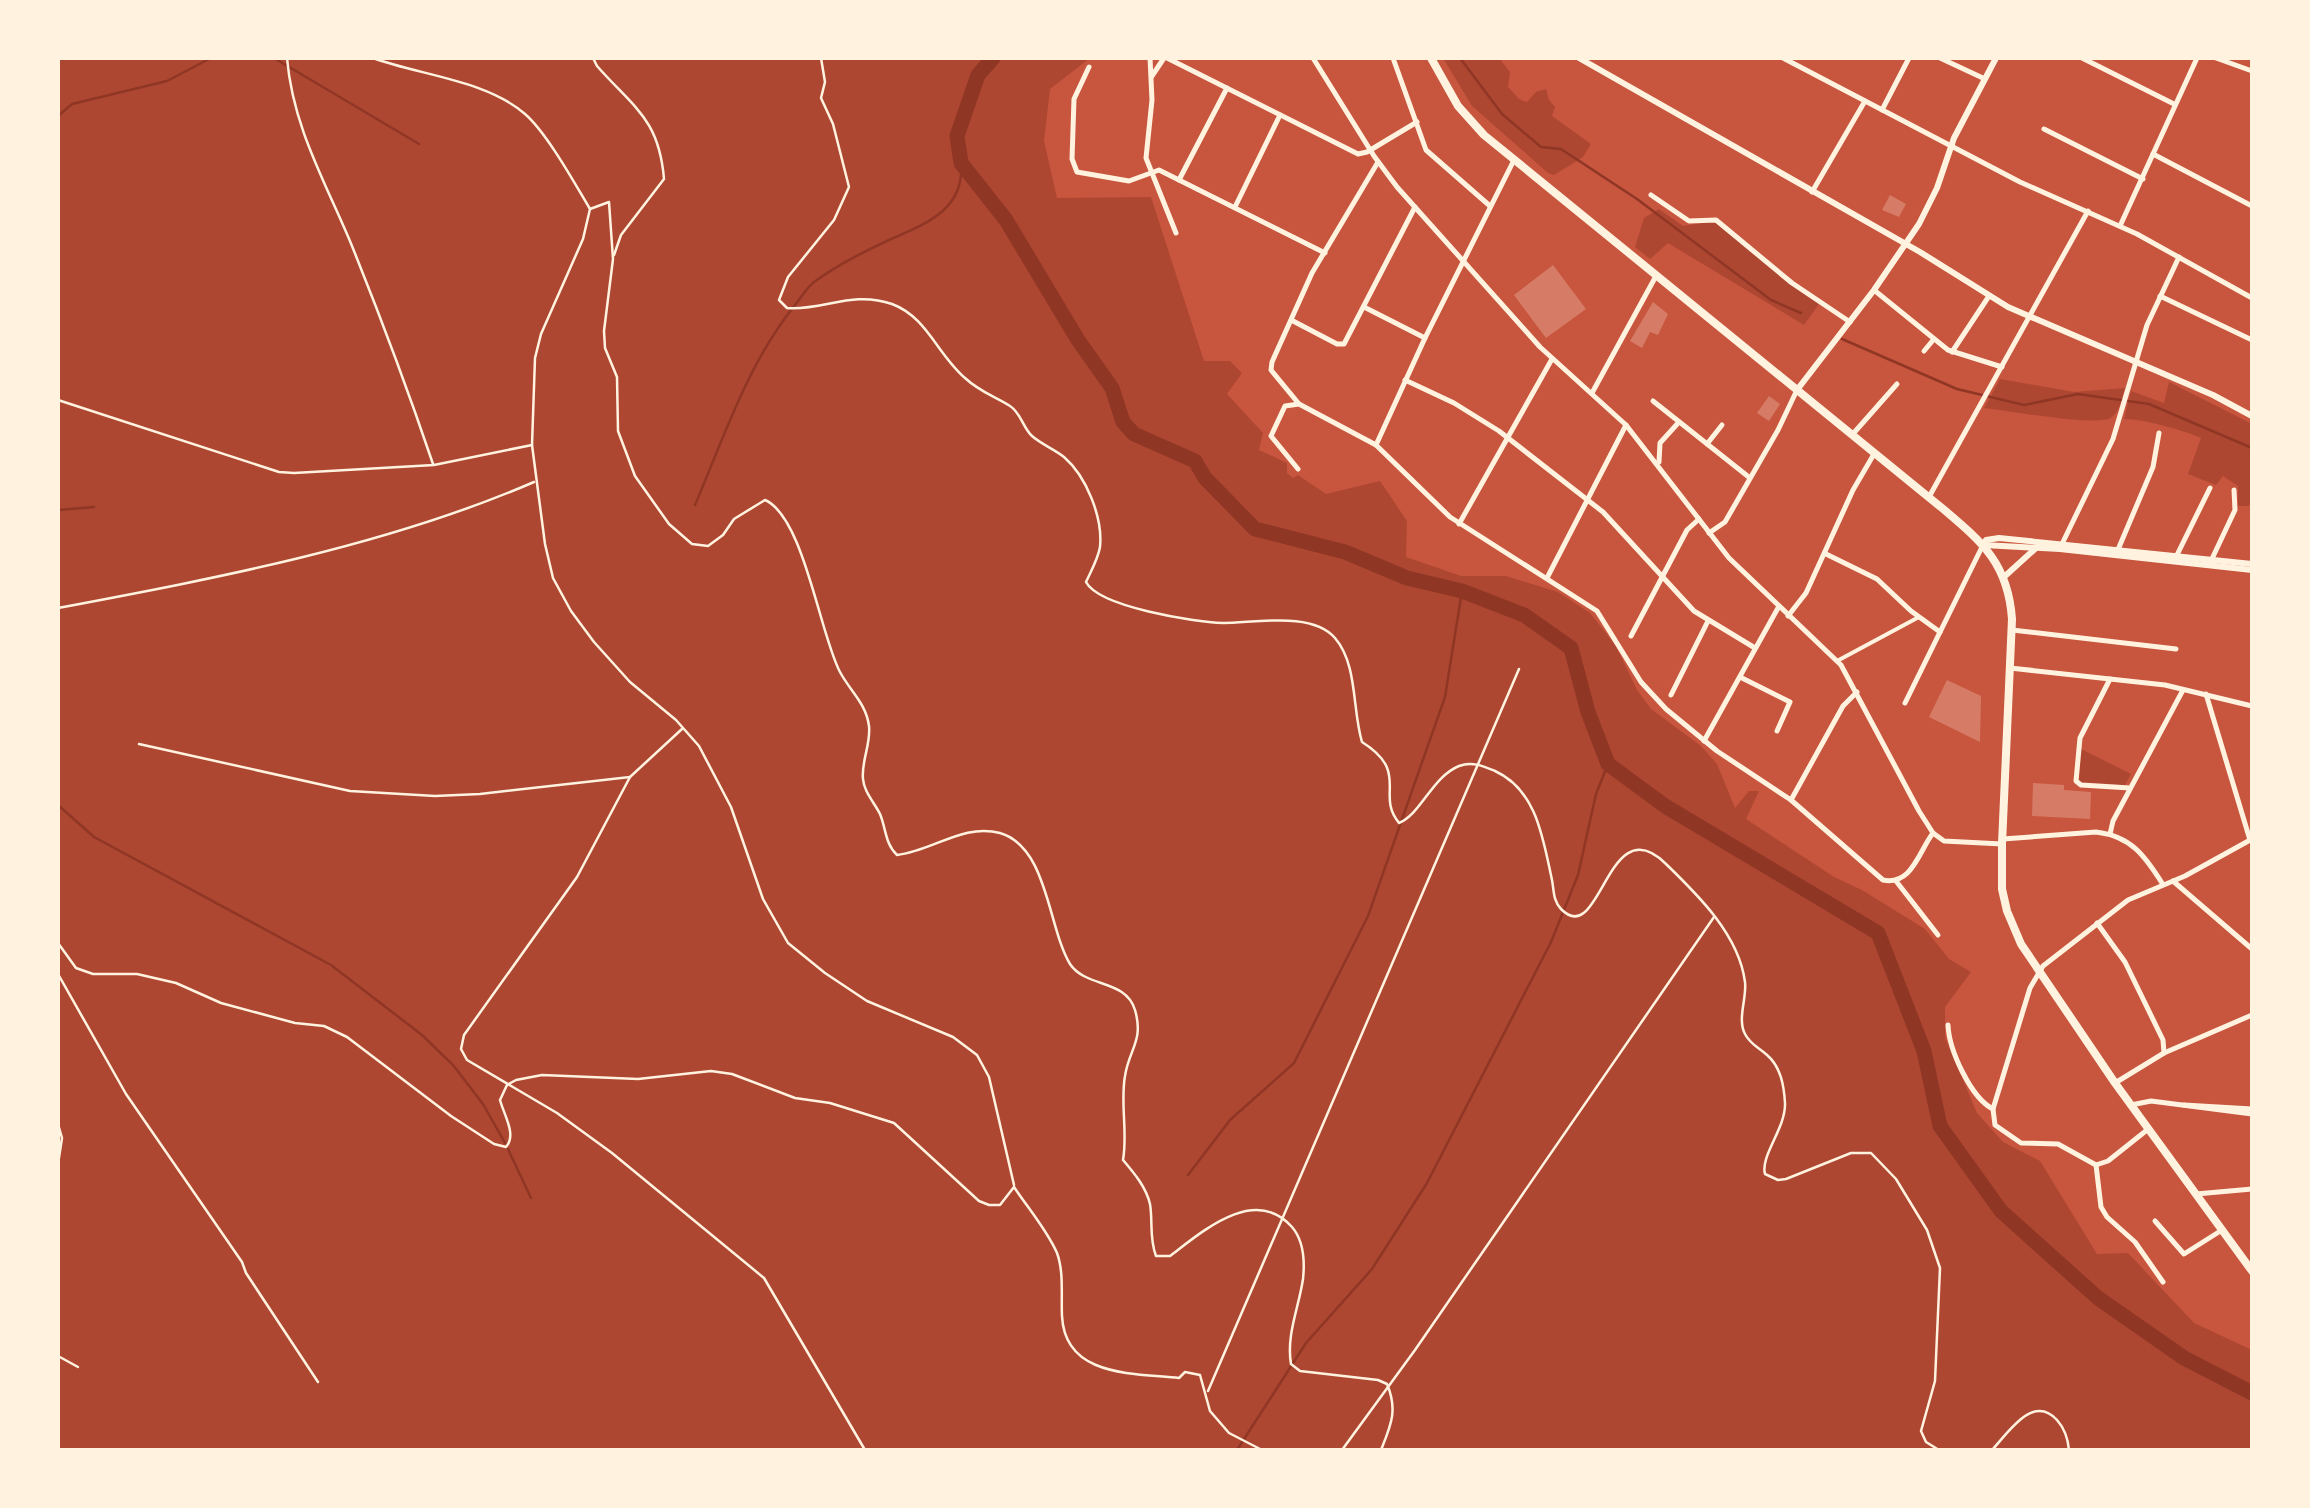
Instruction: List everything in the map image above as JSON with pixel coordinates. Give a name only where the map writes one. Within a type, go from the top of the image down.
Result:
[{"type":"main road","points":[[1431,58],[1462,112],[1514,160],[1983,545],[2004,577],[2012,630],[2002,842],[2002,889],[2007,911],[2039,971],[2148,1130],[2252,1271]]},
{"type":"street","points":[[1150,58],[1146,154],[1149,172],[1176,234]]},
{"type":"street","points":[[1151,76],[1166,58],[1354,153],[1370,150],[1417,122]]},
{"type":"street","points":[[1312,58],[1378,162],[1415,206],[1552,359],[1626,425],[1733,562],[1837,661],[1858,692],[1933,833],[1944,841],[2002,842],[2096,832],[2110,834],[2138,848],[2162,884]]},
{"type":"street","points":[[1393,58],[1429,153],[1490,206]]},
{"type":"street","points":[[1579,58],[1592,61],[2030,318],[2229,402],[2252,416]]},
{"type":"street","points":[[1783,58],[2036,189],[2120,226],[2252,298]]},
{"type":"street","points":[[1800,66],[1804,58]]},
{"type":"street","points":[[1882,110],[1909,58]]},
{"type":"street","points":[[1940,58],[1985,80]]},
{"type":"street","points":[[1709,534],[1724,524],[1797,390],[1906,244],[1937,188],[1951,145],[1996,58]]},
{"type":"street","points":[[2082,58],[2174,104]]},
{"type":"street","points":[[2120,226],[2197,58]]},
{"type":"street","points":[[2216,58],[2252,71]]},
{"type":"street","points":[[1089,68],[1074,99],[1074,170],[1126,181],[1156,169],[1324,253]]},
{"type":"street","points":[[1179,180],[1227,88]]},
{"type":"street","points":[[1812,192],[1865,101]]},
{"type":"street","points":[[1235,208],[1280,115]]},
{"type":"street","points":[[2044,129],[2143,179]]},
{"type":"street","points":[[2153,154],[2252,206]]},
{"type":"street","points":[[1376,445],[1514,160]]},
{"type":"street","points":[[1378,162],[1324,253],[1271,366],[1299,404],[1376,445],[1459,524],[1596,612],[1648,690],[1704,740],[1792,800],[1880,878],[1896,881],[1938,935]]},
{"type":"street","points":[[1651,195],[1689,221],[1716,220],[1792,283],[1850,322]]},
{"type":"street","points":[[1292,320],[1342,345],[1415,206]]},
{"type":"street","points":[[1928,498],[2088,211]]},
{"type":"street","points":[[2061,547],[2111,444],[2135,362],[2179,257]]},
{"type":"street","points":[[1592,393],[1656,276]]},
{"type":"street","points":[[1874,290],[1952,352],[2003,367]]},
{"type":"street","points":[[1952,352],[1989,296]]},
{"type":"street","points":[[2160,296],[2252,340]]},
{"type":"street","points":[[1364,307],[1425,338]]},
{"type":"street","points":[[1924,352],[1934,339]]},
{"type":"street","points":[[1459,524],[1552,359]]},
{"type":"street","points":[[1406,380],[1483,420],[1587,499],[1613,521],[1686,604],[1755,648]]},
{"type":"street","points":[[1852,436],[1897,384]]},
{"type":"street","points":[[1653,401],[1750,478]]},
{"type":"street","points":[[1298,469],[1271,435],[1286,405],[1299,404]]},
{"type":"street","points":[[1659,464],[1660,443],[1679,422]]},
{"type":"street","points":[[1547,578],[1626,425]]},
{"type":"street","points":[[1707,444],[1722,425]]},
{"type":"street","points":[[2116,553],[2152,469],[2159,433]]},
{"type":"street","points":[[1788,616],[1803,599],[1852,490],[1874,454]]},
{"type":"street","points":[[2175,559],[2210,488]]},
{"type":"street","points":[[2210,563],[2234,512],[2234,490]]},
{"type":"street","points":[[1631,636],[1686,530],[1700,519]]},
{"type":"street","points":[[1905,703],[1986,540],[1999,538],[2252,567]]},
{"type":"street","points":[[1983,545],[2061,547]]},
{"type":"street","points":[[2004,577],[2038,548]]},
{"type":"street","points":[[1826,554],[1877,579],[1940,632]]},
{"type":"street","points":[[1704,740],[1778,606]]},
{"type":"street","points":[[1837,661],[1919,617]]},
{"type":"street","points":[[1671,695],[1708,621]]},
{"type":"street","points":[[2012,630],[2176,649]]},
{"type":"street","points":[[2010,668],[2183,689],[2251,706],[2252,715]]},
{"type":"street","points":[[1740,677],[1790,702],[1777,730]]},
{"type":"street","points":[[2110,679],[2080,738],[2077,784],[2130,788]]},
{"type":"street","points":[[2110,834],[2112,823],[2183,689]]},
{"type":"street","points":[[1792,800],[1843,706],[1858,692]]},
{"type":"street","points":[[2148,1130],[2108,1161],[2096,1165],[2058,1144],[2028,1145],[2011,1138],[1993,1122],[1993,1109],[2039,971],[2128,900],[2251,840],[2206,694]]},
{"type":"street","points":[[1896,881],[1909,872],[1933,833]]},
{"type":"street","points":[[2173,881],[2252,948]]},
{"type":"street","points":[[2097,922],[2125,962],[2163,1040],[2164,1053]]},
{"type":"street","points":[[2115,1082],[2164,1053],[2252,1014]]},
{"type":"street","points":[[1948,1025],[1950,1040],[1973,1092],[1993,1109]]},
{"type":"street","points":[[2131,1104],[2144,1101],[2252,1112]]},
{"type":"street","points":[[2096,1165],[2101,1206],[2107,1217],[2135,1242],[2163,1282]]},
{"type":"street","points":[[2196,1194],[2252,1189]]},
{"type":"street","points":[[2155,1221],[2184,1254],[2222,1230]]},
{"type":"path","points":[[287,58],[295,114],[307,148],[386,326],[434,465]]},
{"type":"path","points":[[372,58],[459,82],[525,114],[569,172],[590,210],[583,239],[540,334],[533,384],[532,445],[552,578],[571,611],[630,682],[684,727],[699,746],[732,807],[763,900],[788,943],[825,974],[868,1001],[954,1037],[977,1055],[989,1077],[1014,1187],[1057,1253],[1062,1321],[1068,1344],[1076,1355],[1106,1369],[1179,1378],[1184,1372],[1192,1372],[1200,1375],[1208,1393]]},
{"type":"path","points":[[593,58],[652,126],[663,162],[664,179],[621,235],[613,259]]},
{"type":"path","points":[[821,58],[824,82],[820,98],[833,124],[849,187],[834,220],[788,277],[779,300],[787,308],[805,310],[833,300],[887,302],[923,323],[934,344],[960,374],[990,399],[1010,406],[1034,438],[1077,470],[1087,488],[1098,526],[1100,546],[1086,582],[1091,592],[1104,599],[1187,618],[1304,622],[1332,633],[1348,661],[1362,742],[1385,759],[1390,770],[1394,816],[1400,823],[1454,768],[1479,764],[1519,785],[1536,815],[1555,901],[1567,913],[1588,910],[1621,856],[1644,849],[1661,858],[1714,916],[1736,952],[1744,974],[1742,1028],[1753,1045],[1774,1063],[1784,1086],[1783,1124],[1764,1161],[1766,1174],[1786,1179],[1851,1153],[1871,1154],[1896,1179],[1927,1230],[1940,1268],[1935,1381],[1920,1432],[1926,1442],[1939,1450]]},
{"type":"path","points":[[590,210],[610,202],[613,259],[605,348],[617,377],[618,431],[635,476],[679,535],[692,544],[708,546],[724,536],[734,519],[752,506],[765,500],[776,505],[809,576],[838,669],[859,697],[866,716],[869,728],[862,778],[887,832],[890,848],[897,854],[913,853],[970,830],[1002,834],[1023,848],[1072,967],[1123,991],[1134,1007],[1139,1038],[1125,1076],[1124,1160],[1140,1181],[1150,1204],[1151,1243],[1156,1256],[1170,1256],[1210,1225],[1244,1210],[1274,1212],[1284,1218],[1301,1238],[1303,1275],[1288,1350],[1291,1364],[1300,1371],[1378,1380],[1388,1387],[1396,1404],[1381,1450]]},
{"type":"path","points":[[58,400],[280,472],[434,465],[532,445]]},
{"type":"path","points":[[58,608],[421,526],[536,481]]},
{"type":"path","points":[[1262,1450],[1229,1433],[1210,1411],[1208,1393],[1519,669]]},
{"type":"path","points":[[684,727],[630,777],[577,877],[464,1036],[461,1049],[467,1060],[557,1113],[612,1153],[764,1278],[865,1450]]},
{"type":"path","points":[[139,744],[276,777],[350,792],[389,795],[480,794],[630,777]]},
{"type":"path","points":[[1342,1450],[1714,916]]},
{"type":"path","points":[[58,943],[76,968],[93,974],[114,972],[162,980],[222,1004],[336,1032],[494,1144],[510,1145],[510,1130],[500,1100],[506,1085],[516,1080],[542,1074],[638,1080],[711,1071],[732,1074],[795,1098],[830,1103],[894,1123],[988,1205],[1000,1205],[1014,1187]]},
{"type":"path","points":[[58,974],[126,1094],[242,1262],[318,1382]]},
{"type":"path","points":[[58,1124],[62,1138],[58,1164]]},
{"type":"path","points":[[58,1356],[78,1367]]},
{"type":"path","points":[[1992,1450],[2025,1415],[2038,1410],[2046,1411],[2061,1424],[2069,1450]]},
{"type":"shaded area","points":[[58,58],[1090,58],[1050,89],[1044,141],[1057,198],[1151,197],[1204,361],[1230,361],[1242,373],[1227,394],[1263,433],[1259,450],[1287,463],[1287,473],[1293,478],[1298,475],[1326,494],[1380,481],[1407,521],[1406,557],[1461,576],[1506,576],[1558,592],[1590,613],[1616,646],[1637,690],[1651,709],[1701,746],[1717,764],[1735,808],[1749,791],[1759,791],[1746,819],[1834,877],[1925,929],[1949,959],[1971,972],[1945,1007],[1945,1038],[1977,1113],[2003,1142],[2040,1161],[2097,1254],[2128,1253],[2194,1323],[2252,1350],[2252,1450],[58,1450]]},
{"type":"shaded area","points":[[1443,58],[1499,58],[1510,72],[1508,87],[1527,102],[1536,92],[1546,89],[1555,107],[1552,116],[1591,144],[1583,157],[1554,175],[1548,173],[1472,106]]},
{"type":"shaded area","points":[[1659,209],[1683,226],[1715,221],[1819,304],[1804,325],[1668,243],[1650,259],[1635,247],[1644,218]]},
{"type":"shaded area","points":[[2000,379],[2074,392],[2125,388],[2112,417],[2071,420],[1984,408]]},
{"type":"shaded area","points":[[2169,382],[2252,424],[2249,506],[2238,506],[2238,486],[2223,476],[2216,485],[2188,474],[2201,438],[2124,419],[2131,391],[2164,403]]},
{"type":"shaded area","points":[[2081,749],[2131,774],[2125,785],[2079,782]]},
{"type":"building","points":[[1890,195],[1906,204],[1899,217],[1882,210]]},
{"type":"building","points":[[1553,265],[1586,309],[1546,338],[1514,295]]},
{"type":"building","points":[[1653,302],[1668,314],[1658,335],[1650,332],[1642,348],[1630,341]]},
{"type":"building","points":[[1769,396],[1780,404],[1769,421],[1757,413]]},
{"type":"building","points":[[1947,680],[1981,696],[1980,742],[1929,717]]},
{"type":"building","points":[[2033,783],[2091,792],[2090,819],[2032,816]]},
{"type":"waterway","points":[[58,116],[72,104],[167,81],[211,58]]},
{"type":"waterway","points":[[274,58],[419,144]]},
{"type":"waterway","points":[[993,58],[978,75],[957,136],[961,163],[1006,220],[1078,340],[1112,388],[1123,422],[1134,434],[1195,461],[1205,478],[1255,529],[1345,552],[1407,578],[1462,591],[1524,615],[1571,648],[1588,712],[1608,764],[1665,806],[1878,933],[1924,1051],[1940,1126],[2001,1211],[2098,1298],[2184,1358],[2252,1393]]},
{"type":"waterway","points":[[1460,58],[1502,114],[1541,147],[1561,149],[1637,199],[1771,300],[1801,313]]},
{"type":"waterway","points":[[695,505],[750,376],[778,327],[806,290],[841,265],[940,214],[956,193],[961,163]]},
{"type":"waterway","points":[[1842,339],[1957,389],[2024,405],[2078,394],[2149,404],[2252,448]]},
{"type":"waterway","points":[[58,510],[94,507]]},
{"type":"waterway","points":[[1188,1175],[1230,1120],[1294,1063],[1368,916],[1445,697],[1462,591]]},
{"type":"waterway","points":[[1237,1450],[1306,1343],[1372,1269],[1427,1183],[1551,942],[1578,875],[1596,794],[1608,764]]},
{"type":"waterway","points":[[58,805],[94,837],[331,965],[422,1035],[453,1065],[483,1104],[505,1143]]},
{"type":"waterway","points":[[508,1149],[531,1198]]}]
